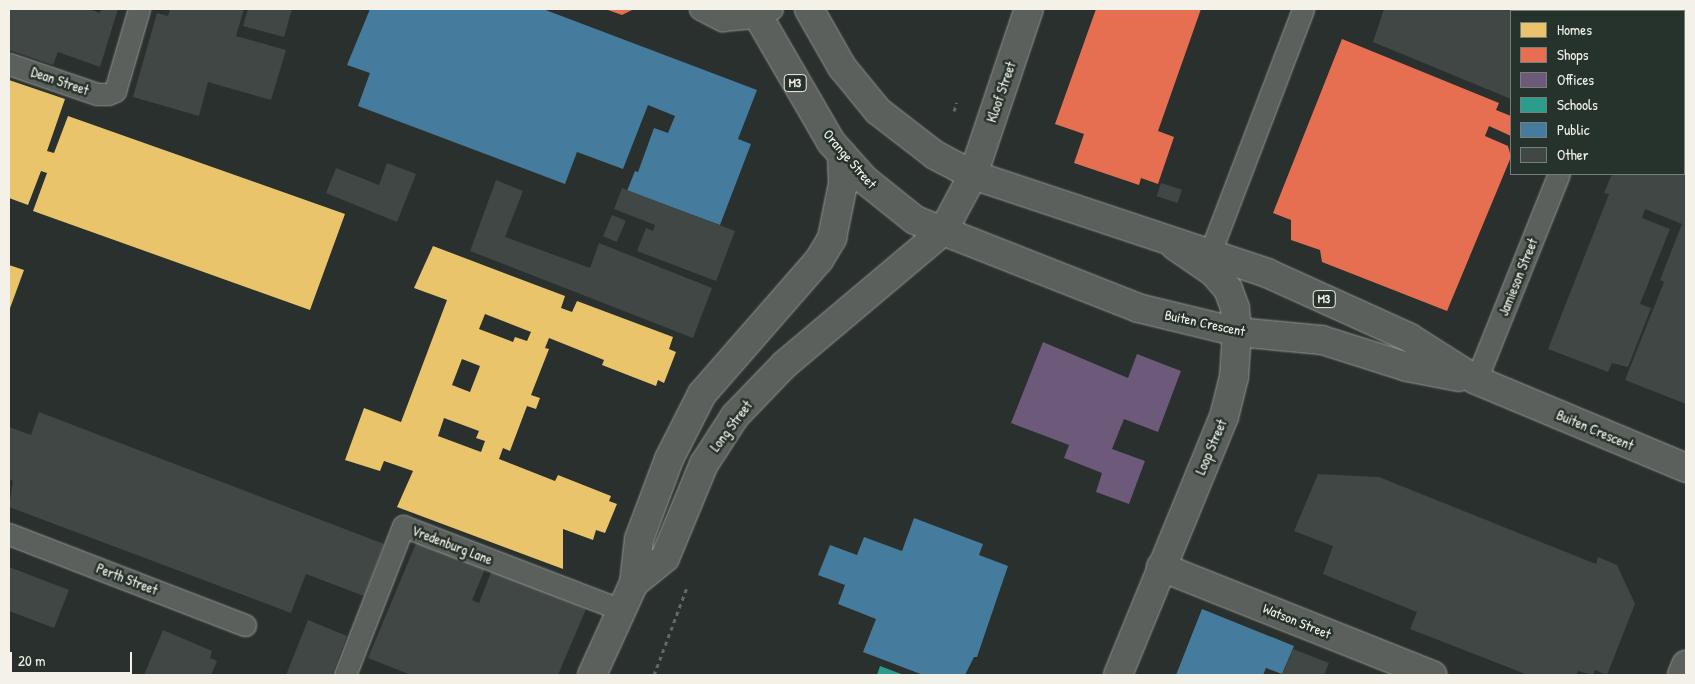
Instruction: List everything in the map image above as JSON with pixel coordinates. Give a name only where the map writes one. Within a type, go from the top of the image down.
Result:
[{"type":"main road","name":"M3","points":[[809,9],[842,67],[878,111],[935,155],[973,175]]},
{"type":"main road","name":"Kloof Street","points":[[943,231],[973,175],[1029,9]]},
{"type":"main road","name":"Orange Street","points":[[761,11],[794,82],[842,154],[891,202],[915,220],[943,231]]},
{"type":"main road","points":[[634,583],[639,540],[669,459],[702,394],[819,260],[832,238],[843,184],[842,154]]},
{"type":"main road","name":"Buiten Crescent","points":[[973,175],[1267,273],[1410,338],[1476,380],[1686,468]]},
{"type":"main road","name":"Buiten Crescent","points":[[943,231],[1138,308],[1237,332],[1322,340],[1408,366],[1476,380]]},
{"type":"main road","name":"Long Street","points":[[592,675],[634,583],[665,558],[704,464],[735,416],[784,365],[943,231]]},
{"type":"main road","name":"Loop Street","points":[[1118,675],[1224,417],[1234,377],[1237,332],[1235,308],[1228,289],[1213,272],[1164,238]]},
{"type":"main road","name":"Watson Street","points":[[1161,567],[1432,675]]},
{"type":"main road","points":[[1682,675],[1686,665]]},
{"type":"lane","name":"Dean Street","points":[[9,64],[97,94],[108,94],[115,90],[139,9]]},
{"type":"lane","points":[[700,9],[722,20],[761,11]]},
{"type":"lane","points":[[1210,254],[1303,9]]},
{"type":"lane","name":"Jamieson Street","points":[[1476,380],[1559,175]]},
{"type":"lane","name":"Vredenburg Lane","points":[[345,675],[402,526],[622,610]]},
{"type":"lane","name":"Perth Street","points":[[9,534],[245,625]]},
{"type":"path","points":[[654,675],[689,582]]},
{"type":"building: Homes","points":[[9,80],[65,99],[47,151],[54,153],[68,116],[345,214],[310,310],[33,211],[47,173],[41,171],[28,205],[9,198]]},
{"type":"building: Homes","points":[[433,246],[565,296],[561,308],[572,312],[577,301],[673,337],[669,349],[676,352],[664,383],[658,380],[656,386],[602,365],[604,360],[549,338],[545,348],[549,349],[531,395],[540,398],[536,409],[527,406],[510,451],[503,448],[499,459],[555,481],[558,475],[611,496],[609,501],[617,504],[605,533],[596,530],[593,540],[563,529],[563,569],[397,507],[413,471],[384,461],[380,471],[345,460],[364,408],[401,422],[447,300],[414,288]],"holes":[[[485,314],[531,332],[527,341],[515,337],[513,342],[479,329]],[[462,359],[480,366],[470,392],[452,385]],[[444,418],[479,431],[476,438],[485,441],[481,452],[438,436]]]},
{"type":"building: Homes","points":[[9,265],[24,270],[9,311]]},
{"type":"building: Shops","points":[[605,9],[634,9],[622,15]]},
{"type":"building: Shops","points":[[1096,9],[1201,9],[1158,131],[1174,137],[1158,184],[1141,178],[1139,185],[1074,163],[1084,134],[1055,124]]},
{"type":"building: Shops","points":[[1342,39],[1499,103],[1496,110],[1510,116],[1510,136],[1489,126],[1485,136],[1508,146],[1510,159],[1447,311],[1322,262],[1320,250],[1291,240],[1291,220],[1273,213]]},
{"type":"building: Offices","points":[[1043,342],[1128,378],[1137,354],[1181,371],[1158,432],[1124,419],[1112,449],[1145,461],[1129,504],[1096,492],[1102,473],[1064,458],[1069,445],[1011,423]]},
{"type":"building: Schools","points":[[880,666],[904,675],[877,675]]},
{"type":"building: Public","points":[[370,9],[543,9],[757,90],[738,139],[751,144],[720,225],[627,191],[635,171],[638,172],[654,128],[668,133],[675,116],[648,105],[623,169],[577,152],[565,184],[358,106],[370,73],[347,65]]},
{"type":"building: Public","points":[[914,518],[983,544],[979,555],[1008,566],[977,657],[974,657],[965,675],[923,675],[863,652],[876,619],[838,604],[845,585],[818,575],[830,545],[857,555],[864,537],[902,551]]},
{"type":"building: Public","points":[[1202,609],[1294,646],[1282,674],[1266,668],[1263,675],[1176,675]]},
{"type":"building: Other","points":[[9,9],[89,9],[100,13],[101,9],[118,9],[100,67],[58,52],[53,65],[9,50]]},
{"type":"building: Other","points":[[170,9],[244,9],[236,36],[286,50],[271,100],[208,82],[199,116],[133,97],[157,13],[168,16]]},
{"type":"building: Other","points":[[248,9],[292,9],[284,37],[243,26]]},
{"type":"building: Other","points":[[1384,9],[1569,9],[1510,10],[1510,99],[1373,42]]},
{"type":"building: Other","points":[[1686,9],[1686,404],[1625,380],[1664,282],[1660,280],[1682,224],[1645,209],[1642,218],[1670,229],[1640,304],[1651,308],[1628,367],[1612,363],[1608,372],[1548,349],[1609,194],[1604,193],[1612,175],[1685,175],[1685,10],[1678,10]]},
{"type":"building: Other","points":[[387,163],[416,174],[397,222],[326,193],[336,168],[379,185]]},
{"type":"building: Other","points":[[496,180],[523,191],[505,237],[590,268],[599,243],[712,288],[693,338],[470,251]]},
{"type":"building: Other","points":[[1161,183],[1182,190],[1178,203],[1157,196]]},
{"type":"building: Other","points":[[622,188],[735,231],[716,281],[637,251],[646,228],[653,231],[655,225],[614,209]]},
{"type":"building: Other","points":[[612,215],[626,221],[617,242],[603,236]]},
{"type":"building: Other","points":[[39,412],[384,544],[364,596],[306,574],[291,613],[9,507],[13,481],[9,479],[9,427],[31,435]]},
{"type":"building: Other","points":[[1318,474],[1379,477],[1596,564],[1598,557],[1617,565],[1635,604],[1607,675],[1595,670],[1593,675],[1578,671],[1576,675],[1528,675],[1410,629],[1417,612],[1323,574],[1333,546],[1294,531]]},
{"type":"building: Other","points":[[417,541],[485,569],[472,600],[479,603],[492,570],[586,609],[558,675],[411,675],[368,658]]},
{"type":"building: Other","points":[[9,567],[69,590],[54,628],[9,611]]},
{"type":"building: Other","points":[[308,620],[347,636],[332,675],[286,675]]},
{"type":"building: Other","points":[[163,630],[212,651],[210,658],[217,661],[211,675],[144,675]]},
{"type":"building: Other","points":[[1293,649],[1329,663],[1324,675],[1282,675]]}]
